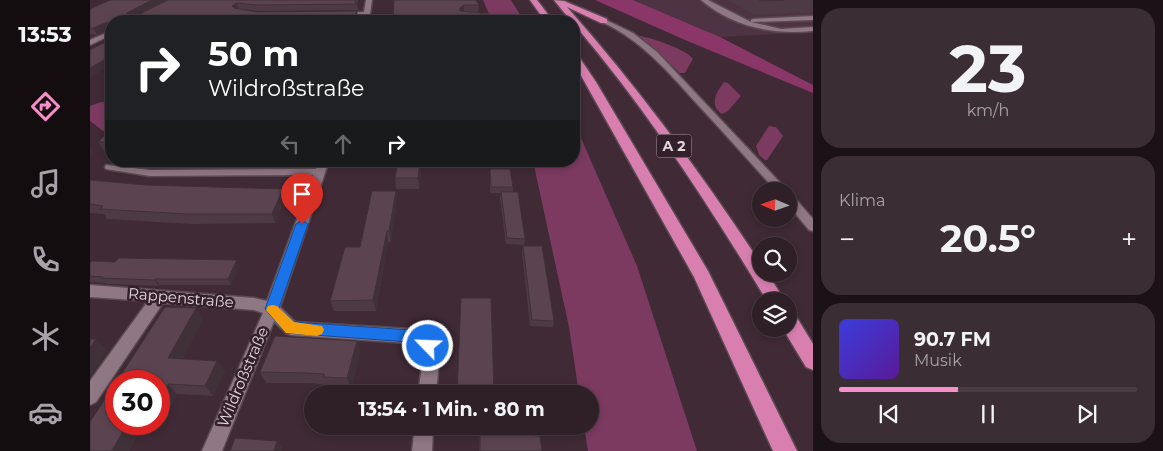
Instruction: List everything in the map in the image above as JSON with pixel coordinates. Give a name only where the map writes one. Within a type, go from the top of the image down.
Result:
[{"type":"highway","points":[[533,0],[545,15]]},
{"type":"highway","points":[[558,0],[604,21]]},
{"type":"highway","name":"A 2","points":[[558,0],[570,15]]},
{"type":"highway","name":"A 2","points":[[580,27],[626,82],[675,148],[770,292]]},
{"type":"highway","name":"A 2","points":[[580,65],[702,276],[785,451]]},
{"type":"highway","points":[[797,335],[813,361]]},
{"type":"street","points":[[368,15],[370,0]]},
{"type":"street","points":[[704,0],[743,22],[757,27],[780,31],[813,29]]},
{"type":"street","points":[[743,22],[813,18]]},
{"type":"street","points":[[604,21],[622,27],[645,46],[732,135],[774,182]]},
{"type":"street","points":[[90,43],[105,36]]},
{"type":"street","points":[[110,167],[150,173],[322,167]]},
{"type":"street","name":"Wildroßstraße","points":[[212,451],[272,309],[322,167]]},
{"type":"street","points":[[798,210],[813,227]]},
{"type":"street","name":"Rappenstraße","points":[[90,291],[254,304],[272,309]]},
{"type":"street","points":[[90,396],[160,296]]},
{"type":"street","points":[[272,309],[291,328],[411,336],[428,346],[430,366],[429,385]]},
{"type":"street","points":[[422,451],[423,435]]},
{"type":"shaded area","points":[[483,0],[511,0],[520,15],[489,15]]},
{"type":"shaded area","points":[[595,0],[633,0],[720,37],[813,85],[813,93],[685,40]]},
{"type":"shaded area","points":[[633,0],[813,0],[813,32],[720,37]]},
{"type":"shaded area","points":[[639,36],[668,44],[690,55],[693,59],[685,73],[680,73]]},
{"type":"shaded area","points":[[724,82],[728,83],[741,96],[728,111],[722,114],[716,107],[715,99],[718,90]]},
{"type":"shaded area","points":[[105,102],[105,130],[103,131],[90,121],[90,106]]},
{"type":"shaded area","points":[[769,126],[776,127],[783,136],[767,160],[765,160],[759,155],[756,146]]},
{"type":"shaded area","points":[[580,136],[637,266],[697,451],[588,451],[585,435],[599,435],[599,385],[578,385],[569,327],[534,167],[580,167]]},
{"type":"building","points":[[110,0],[152,0],[126,15],[105,15],[105,23],[93,28],[90,28],[90,9]]},
{"type":"building","points":[[168,0],[356,0],[355,3],[357,4],[257,5],[237,3],[232,6],[257,12],[357,11],[355,15],[138,15]]},
{"type":"building","points":[[394,0],[476,0],[479,5],[464,5],[460,8],[460,11],[482,13],[483,15],[393,15]]},
{"type":"building","points":[[105,42],[105,59],[90,68],[90,50]]},
{"type":"building","points":[[105,135],[105,142],[98,142]]},
{"type":"building","points":[[397,167],[419,167],[418,178],[395,178]]},
{"type":"building","points":[[490,169],[510,169],[513,187],[491,187]]},
{"type":"building","points":[[90,180],[145,185],[283,189],[272,214],[187,214],[100,209],[103,206],[90,204]]},
{"type":"building","points":[[372,191],[396,191],[373,300],[330,301],[345,247],[360,247]]},
{"type":"building","points":[[501,192],[518,192],[525,239],[507,238]]},
{"type":"building","points":[[523,246],[542,246],[554,321],[532,320]]},
{"type":"building","points":[[119,258],[237,260],[228,279],[154,280],[90,276],[90,263],[92,261],[115,262]]},
{"type":"building","points":[[461,298],[491,298],[494,385],[457,385]]},
{"type":"building","points":[[165,307],[196,308],[168,358],[217,361],[205,386],[170,384],[170,370],[124,370]]},
{"type":"building","points":[[275,336],[357,341],[347,378],[324,377],[324,374],[260,372]]},
{"type":"building","points":[[90,339],[96,339],[90,348]]},
{"type":"building","points":[[105,399],[105,435],[121,435],[112,451],[90,451],[90,422]]},
{"type":"building","points":[[480,435],[523,435],[540,436],[542,451],[480,451]]},
{"type":"building","points":[[235,438],[277,441],[274,451],[230,451]]},
{"type":"slow traffic","points":[[273,310],[291,328],[317,330]]},
{"type":"route","points":[[302,224],[272,309],[291,328],[411,336],[428,346]]}]
